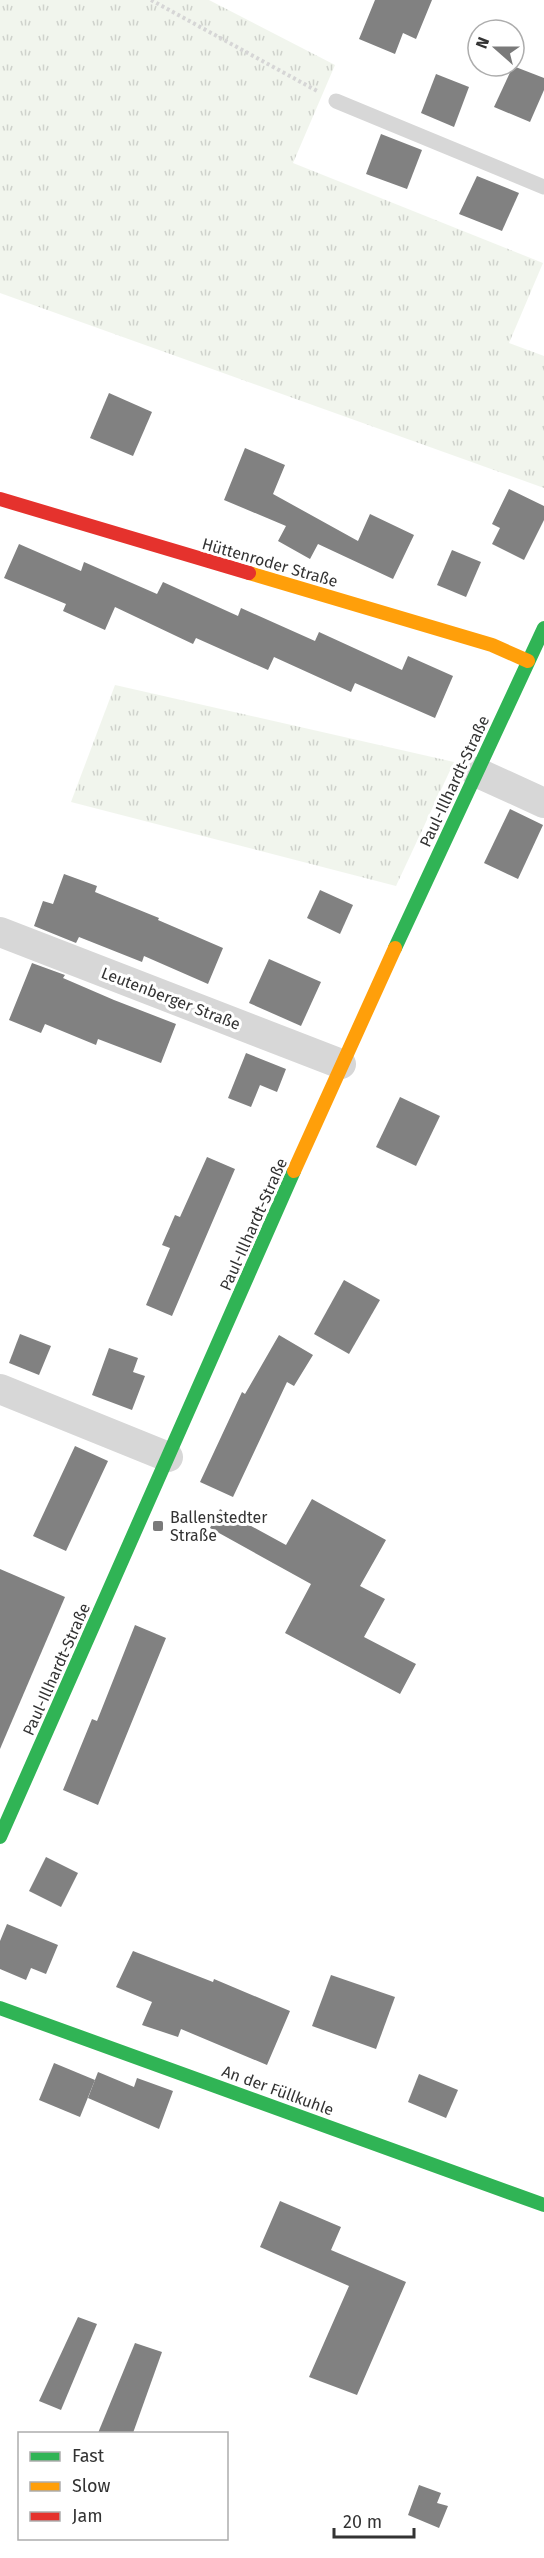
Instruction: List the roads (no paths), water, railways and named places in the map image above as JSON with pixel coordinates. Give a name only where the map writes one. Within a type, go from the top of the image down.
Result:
[{"type":"street","name":"Hüttenroder Straße","points":[[0,499],[492,645],[528,660]]},
{"type":"street","name":"Paul-Illhardt-Straße","points":[[0,1837],[342,1064],[544,628]]},
{"type":"street","points":[[476,772],[544,804]]},
{"type":"street","name":"Leutenberger Straße","points":[[0,932],[342,1064]]},
{"type":"street","points":[[0,1389],[168,1457]]},
{"type":"street","name":"An der Füllkuhle","points":[[0,2008],[544,2205]]},
{"type":"lane","points":[[336,101],[544,187]]},
{"type":"place","name":"Ballenstedter Straße","points":[[158,1526]]}]
